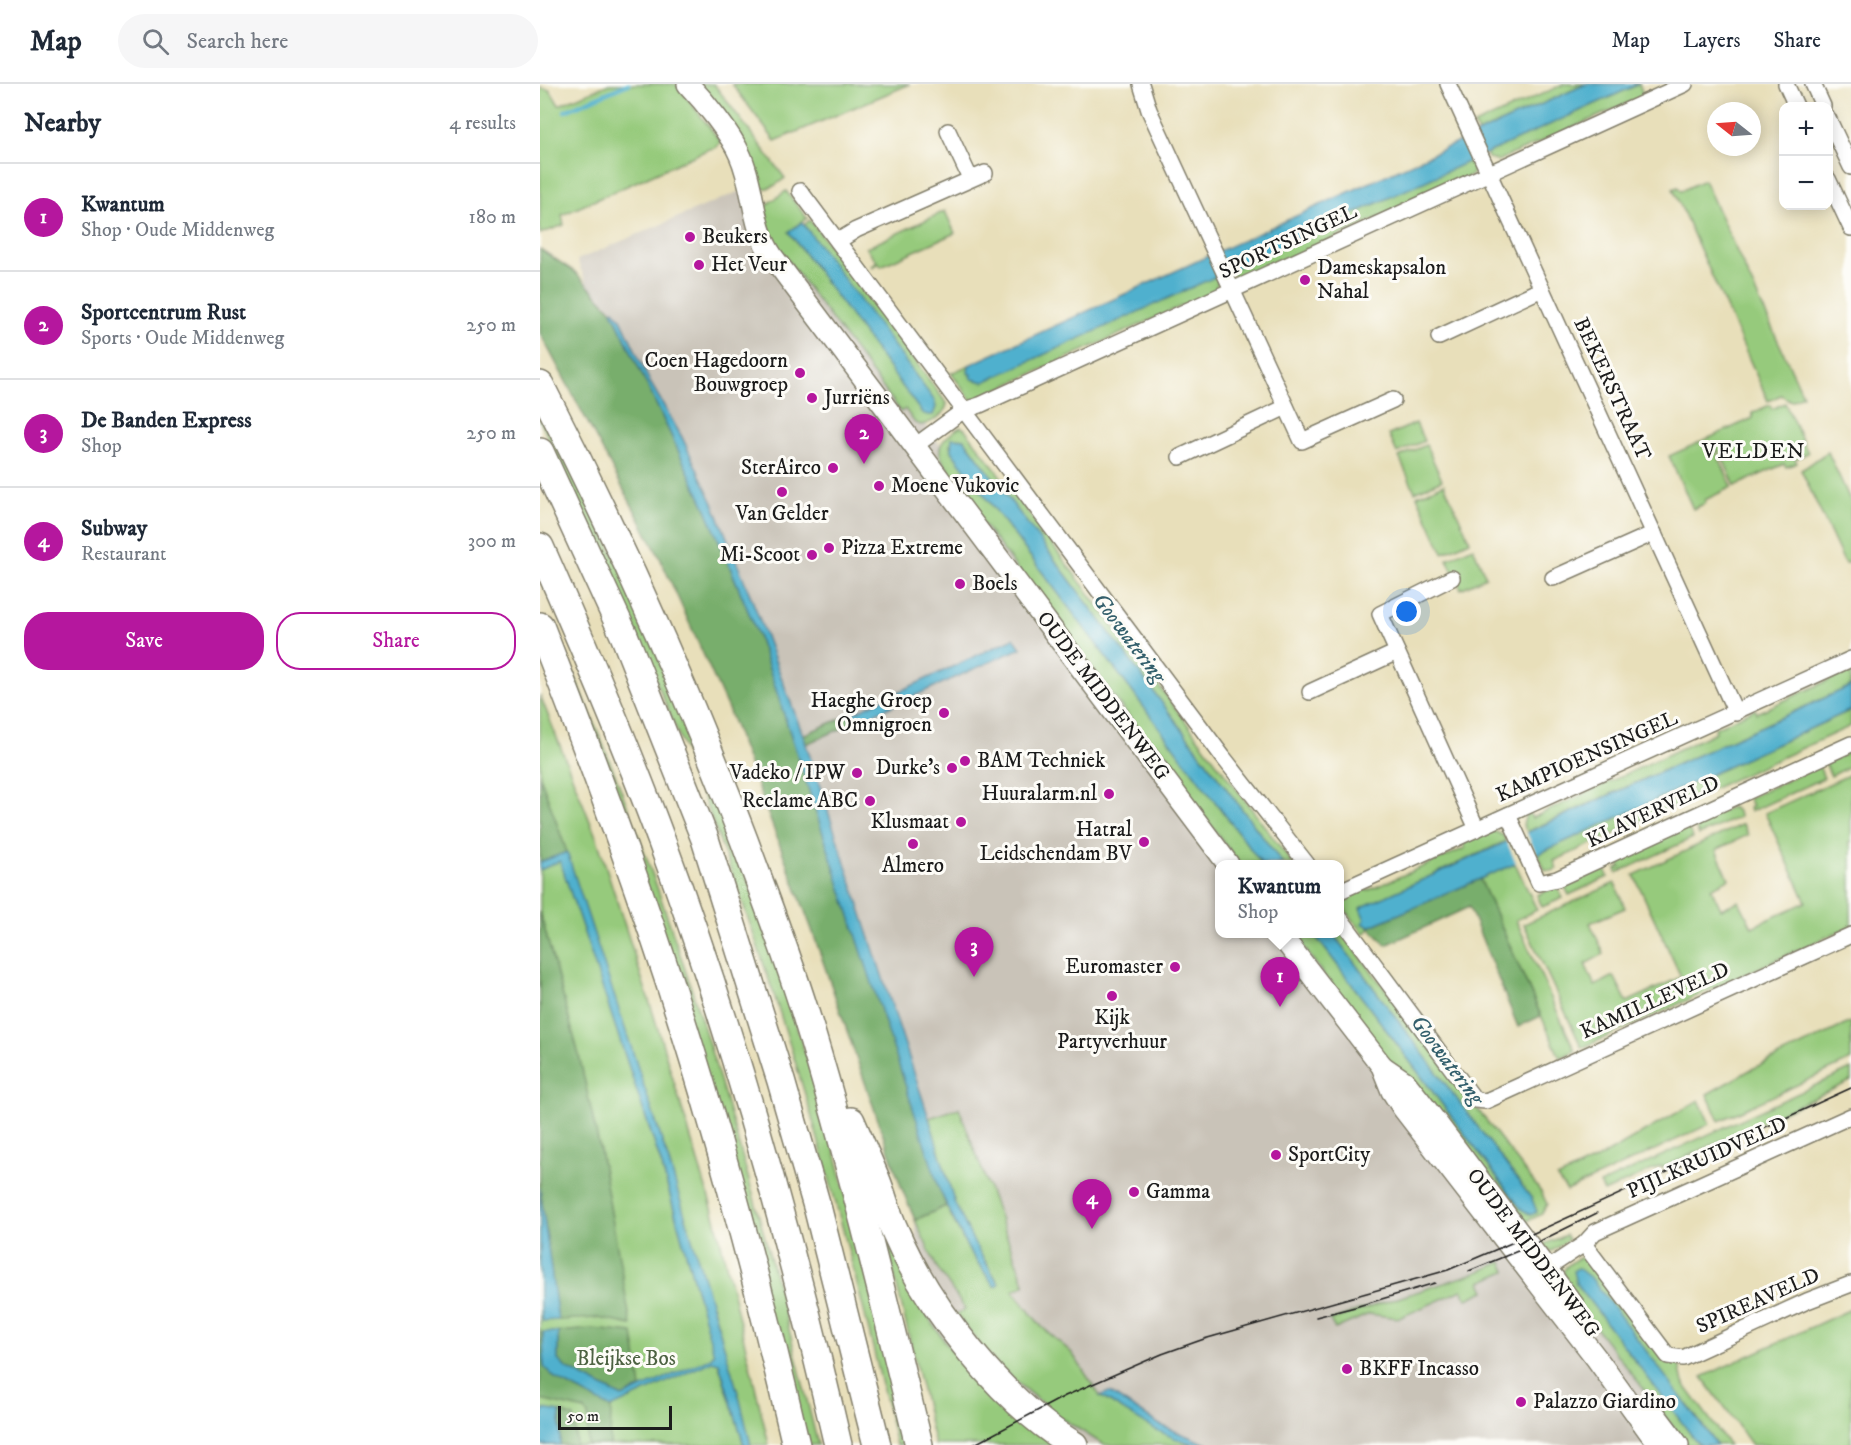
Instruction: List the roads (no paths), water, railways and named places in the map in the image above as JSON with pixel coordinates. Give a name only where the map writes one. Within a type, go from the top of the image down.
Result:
[{"type":"highway","points":[[540,385],[637,583],[701,731],[760,885],[804,1009],[877,1180],[894,1230],[929,1294],[968,1348],[1026,1409],[1074,1445]]},
{"type":"highway","points":[[540,452],[624,635],[705,839],[781,1081],[818,1210],[878,1445]]},
{"type":"highway","points":[[540,547],[623,742],[698,944],[765,1161],[803,1297],[838,1445]]},
{"type":"highway","points":[[540,626],[618,831],[693,1059],[745,1238],[795,1445]]},
{"type":"highway","points":[[804,1009],[873,1255],[919,1445]]},
{"type":"street","name":"OUDE MIDDENWEG","points":[[688,84],[740,154],[759,232],[767,248],[1225,860]]},
{"type":"street","points":[[1141,84],[1149,110],[1302,441],[1393,400]]},
{"type":"street","name":"BEKERSTRAAT","points":[[1448,84],[1736,713]]},
{"type":"street","name":"SPORTSINGEL","points":[[915,446],[964,410],[980,405],[1486,166],[1685,84]]},
{"type":"street","points":[[1786,84],[1794,102]]},
{"type":"street","points":[[1813,84],[1821,102]]},
{"type":"street","points":[[1833,129],[1851,167]]},
{"type":"street","points":[[838,241],[856,230],[978,176],[948,131]]},
{"type":"street","points":[[1833,189],[1851,228]]},
{"type":"street","points":[[800,191],[1223,757],[1304,860]]},
{"type":"street","points":[[1439,337],[1542,289]]},
{"type":"street","points":[[1180,457],[1286,407]]},
{"type":"street","points":[[1553,578],[1654,533]]},
{"type":"street","points":[[1452,578],[1380,614],[1477,829]]},
{"type":"street","points":[[1310,692],[1397,652]]},
{"type":"street","name":"KAMPIOENSINGEL","points":[[1344,889],[1477,829],[1511,822],[1851,659]]},
{"type":"street","name":"KLAVERVELD","points":[[1511,822],[1539,883],[1557,879],[1851,744]]},
{"type":"street","name":"KAMILLEVELD","points":[[1344,923],[1475,1100],[1491,1099],[1851,935]]},
{"type":"street","name":"OUDE MIDDENWEG","points":[[1284,938],[1382,1066],[1405,1082],[1541,1273],[1659,1445]]},
{"type":"street","name":"PIJLKRUIDVELD","points":[[1541,1273],[1584,1244],[1595,1232],[1851,1116]]},
{"type":"street","name":"SPIREAVELD","points":[[1584,1244],[1668,1356],[1683,1358],[1807,1301],[1851,1284]]},
{"type":"street","name":"OUDE MIDDENWEG","points":[[1541,1273],[1678,1445]]},
{"type":"water","points":[[1586,84],[1639,84],[984,382],[972,379],[970,376],[972,375],[968,373],[969,365]]},
{"type":"water","points":[[802,222],[934,400],[936,407],[933,415],[922,413],[789,232]]},
{"type":"water","points":[[614,310],[621,319],[650,382],[682,437],[713,503],[755,607],[803,735],[955,1204],[975,1245],[999,1284],[995,1287],[968,1249],[940,1191],[758,635],[706,509],[612,311]]},
{"type":"water","points":[[952,438],[964,439],[1280,860],[1259,860],[951,451]]},
{"type":"water","points":[[1014,638],[1021,648],[852,724],[849,715]]},
{"type":"water","points":[[1851,686],[1851,710],[1538,854],[1369,927],[1362,923],[1365,920],[1360,908]]},
{"type":"water","points":[[567,852],[669,1162],[739,1396],[751,1445],[744,1445],[719,1363],[712,1361],[611,1408],[555,1378],[544,1367],[543,1332],[558,1332],[558,1360],[566,1368],[622,1397],[711,1358],[714,1354],[661,1163],[560,861],[540,870],[540,862]]},
{"type":"water","points":[[1317,938],[1336,938],[1532,1199],[1537,1212],[1531,1215],[1521,1209]]},
{"type":"water","points":[[540,1188],[558,1320],[542,1321]]},
{"type":"water","points":[[1578,1268],[1593,1280],[1717,1445],[1699,1445],[1576,1283],[1573,1271]]},
{"type":"water","points":[[1109,1392],[1160,1425],[1209,1445],[1180,1440],[1152,1428],[1100,1396]]},
{"type":"water","points":[[543,1409],[560,1412],[560,1445],[540,1445]]},
{"type":"waterway","points":[[565,111],[628,84]]},
{"type":"tram line","points":[[973,1445],[1065,1396],[1162,1354],[1204,1339],[1448,1270],[1851,1088]]},
{"type":"tram line","points":[[1469,1271],[1530,1246],[1597,1213]]},
{"type":"tram line","points":[[1316,1317],[1435,1283]]},
{"type":"place","name":"Beukers","points":[[690,237]]},
{"type":"place","name":"Het Veur","points":[[699,265]]},
{"type":"place","name":"Dameskapsalon Nahal","points":[[1305,280]]},
{"type":"place","name":"Coen Hagedoorn Bouwgroep","points":[[800,373]]},
{"type":"place","name":"Jurriëns","points":[[812,398]]},
{"type":"place","name":"Sportcentrum Rust","points":[[864,464]]},
{"type":"place","name":"SterAirco","points":[[833,468]]},
{"type":"place","name":"Moene Vukovic","points":[[879,486]]},
{"type":"place","name":"Van Gelder","points":[[782,492]]},
{"type":"place","name":"Pizza Extreme","points":[[829,548]]},
{"type":"place","name":"Mi-Scoot","points":[[812,555]]},
{"type":"place","name":"Boels","points":[[960,584]]},
{"type":"place","name":"Haeghe Groep Omnigroen","points":[[944,713]]},
{"type":"place","name":"BAM Techniek","points":[[965,761]]},
{"type":"place","name":"Durke's","points":[[952,768]]},
{"type":"place","name":"Vadeko / IPW","points":[[857,773]]},
{"type":"place","name":"Huuralarm.nl","points":[[1109,794]]},
{"type":"place","name":"Reclame ABC","points":[[870,801]]},
{"type":"place","name":"Klusmaat","points":[[961,822]]},
{"type":"place","name":"Hatral Leidschendam BV","points":[[1144,842]]},
{"type":"place","name":"Almero","points":[[913,844]]},
{"type":"place","name":"Euromaster","points":[[1175,967]]},
{"type":"place","name":"De Banden Express","points":[[974,977]]},
{"type":"place","name":"Kijk Partyverhuur","points":[[1112,996]]},
{"type":"place","name":"Kwantum","points":[[1280,1007]]},
{"type":"place","name":"SportCity","points":[[1276,1155]]},
{"type":"place","name":"Gamma","points":[[1134,1192]]},
{"type":"place","name":"Subway","points":[[1092,1229]]},
{"type":"place","name":"BKFF Incasso","points":[[1347,1369]]},
{"type":"place","name":"Palazzo Giardino","points":[[1521,1402]]},
{"type":"district","name":"VELDEN","points":[[1754,451]]},
{"type":"water label","name":"Goowatering","points":[[1129,638]]},
{"type":"water label","name":"Goowatering","points":[[1447,1060]]},
{"type":"park label","name":"Bleijkse Bos","points":[[626,1359]]}]
